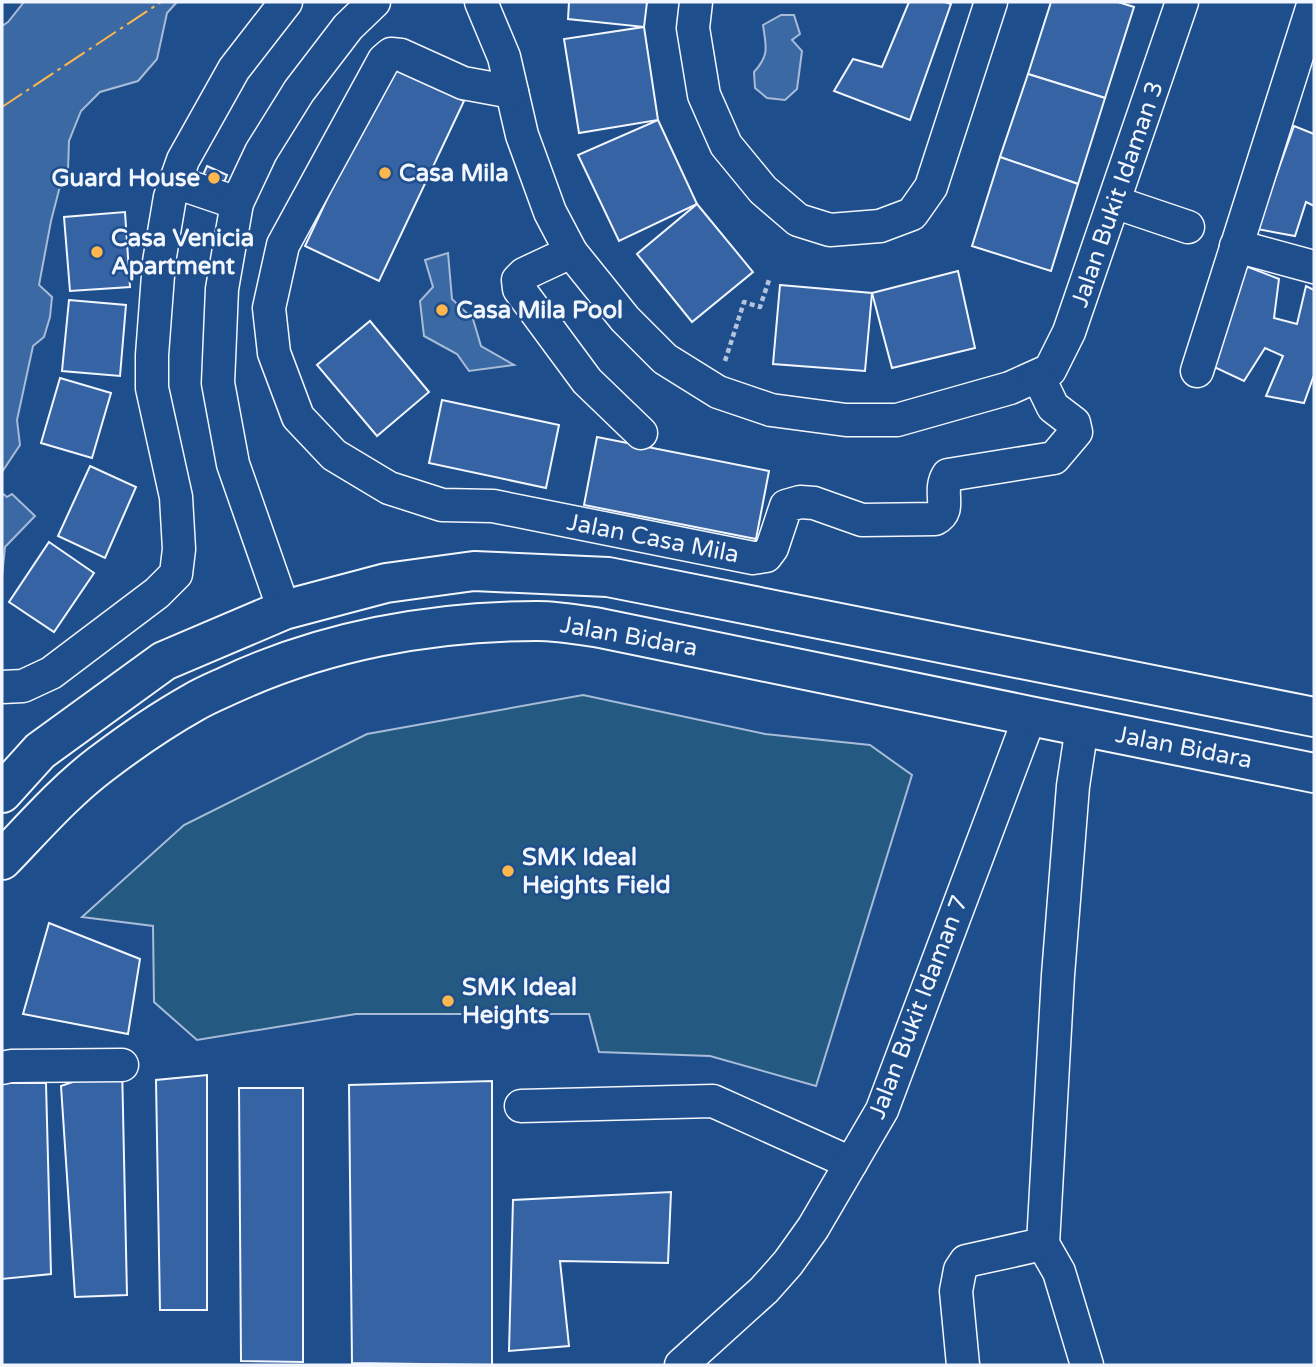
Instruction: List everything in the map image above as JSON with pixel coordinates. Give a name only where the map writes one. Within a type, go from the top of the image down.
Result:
[{"type":"main road","name":"Jalan Bidara","points":[[2,793],[40,751],[164,661],[284,610],[386,583],[474,571],[608,577],[1314,717]]},
{"type":"main road","name":"Jalan Bidara","points":[[2,860],[72,788],[101,764],[194,701],[255,673],[312,653],[421,629],[539,621],[600,628],[1314,773]]},
{"type":"street","points":[[2,687],[23,686],[51,673],[157,593],[176,574],[179,549],[176,497],[152,388],[159,262],[170,197],[183,160],[234,69],[286,2]]},
{"type":"street","points":[[284,610],[233,464],[218,383],[222,289],[237,203],[261,152],[299,91],[348,27],[374,2]]},
{"type":"street","points":[[481,2],[505,57],[522,135],[550,212],[571,253],[625,319],[665,359],[718,392],[771,410],[846,420],[897,420],[1010,388],[1038,376]]},
{"type":"street","points":[[696,2],[693,28],[704,95],[726,145],[763,190],[798,220],[830,230],[880,226],[912,214],[931,187],[991,2]]},
{"type":"street","name":"Jalan Bukit Idaman 3","points":[[1038,376],[1050,370],[1069,332],[1182,2]]},
{"type":"street","points":[[1197,371],[1314,2]]},
{"type":"street","name":"Jalan Casa Mila","points":[[512,92],[463,83],[401,55],[391,54],[384,60],[283,246],[269,308],[274,353],[299,417],[334,455],[389,488],[442,505],[493,506],[753,558],[766,556],[772,548],[786,506],[800,502],[814,503],[862,520],[935,519],[941,516],[944,509],[943,483],[948,475],[1054,457],[1076,432],[1074,424],[1053,407],[1038,376]]},
{"type":"street","points":[[175,182],[237,203]]},
{"type":"street","points":[[1114,202],[1188,227]]},
{"type":"street","points":[[1237,246],[1314,267]]},
{"type":"street","points":[[571,253],[524,274],[518,280],[519,289],[587,381],[641,433]]},
{"type":"street","name":"Jalan Bukit Idaman 7","points":[[681,1365],[764,1290],[788,1262],[813,1228],[882,1110],[1030,716]]},
{"type":"street","points":[[1082,727],[1073,786],[1058,975],[1043,1244],[1059,1272],[1087,1365]]},
{"type":"street","points":[[2,1068],[122,1065]]},
{"type":"street","points":[[521,1106],[713,1101],[851,1163]]},
{"type":"street","points":[[963,1365],[956,1290],[960,1270],[967,1261],[1043,1244]]},
{"type":"path","points":[[724,366],[744,302],[760,307],[769,280]]},
{"type":"shaded area","points":[[24,2],[177,2],[167,13],[157,59],[138,81],[100,92],[81,111],[69,141],[68,170],[60,186],[51,221],[39,285],[52,297],[50,317],[44,337],[33,346],[17,420],[20,445],[2,472],[2,26]]},
{"type":"shaded area","points":[[781,15],[794,15],[800,34],[792,40],[802,51],[797,89],[785,100],[767,98],[755,88],[754,72],[765,55],[763,25]]},
{"type":"shaded area","name":"Casa Mila Pool","points":[[448,253],[452,299],[473,319],[481,346],[514,365],[469,371],[457,354],[424,336],[420,301],[433,287],[425,260]]},
{"type":"shaded area","points":[[2,493],[7,497],[12,494],[35,516],[5,547],[2,577]]},
{"type":"shaded area","name":"SMK Ideal Heights Field","points":[[583,695],[765,734],[870,745],[912,775],[816,1086],[710,1056],[599,1052],[589,1014],[356,1014],[197,1040],[154,1002],[153,926],[82,917],[184,825],[367,734]]},
{"type":"building","points":[[569,2],[647,2],[644,27],[568,19]]},
{"type":"building","points":[[909,2],[951,4],[910,120],[834,91],[853,59],[882,67]]},
{"type":"building","points":[[1051,2],[1118,2],[1134,7],[1105,98],[1028,74]]},
{"type":"building","points":[[644,27],[658,120],[579,133],[564,39]]},
{"type":"building","name":"Casa Mila","points":[[390,65],[464,101],[379,281],[305,246]]},
{"type":"building","points":[[1028,74],[1105,98],[1078,184],[1000,157]]},
{"type":"building","points":[[658,120],[697,204],[619,241],[578,155]]},
{"type":"building","points":[[1294,126],[1314,134],[1314,206],[1306,202],[1295,236],[1257,229]]},
{"type":"building","points":[[1000,157],[1078,184],[1051,271],[972,246]]},
{"type":"building","name":"Guard House","points":[[207,166],[227,175],[221,190],[200,182]]},
{"type":"building","points":[[697,204],[753,272],[692,322],[637,254]]},
{"type":"building","name":"Casa Venicia Apartment","points":[[125,212],[130,287],[70,291],[64,217]]},
{"type":"building","points":[[1243,265],[1279,279],[1274,318],[1297,324],[1306,286],[1314,290],[1314,375],[1304,403],[1266,396],[1283,356],[1265,348],[1244,381],[1212,366]]},
{"type":"building","points":[[958,271],[975,348],[892,368],[872,293]]},
{"type":"building","points":[[780,285],[872,293],[865,371],[773,364]]},
{"type":"building","name":"Casa Venicia Apartment","points":[[69,300],[126,305],[120,376],[62,371]]},
{"type":"building","points":[[370,321],[429,392],[377,436],[317,365]]},
{"type":"building","points":[[60,378],[111,393],[92,458],[41,443]]},
{"type":"building","points":[[442,400],[559,425],[546,488],[429,463]]},
{"type":"building","points":[[597,437],[769,471],[756,539],[584,505]]},
{"type":"building","points":[[90,466],[136,487],[105,558],[58,536]]},
{"type":"building","points":[[49,542],[94,573],[54,632],[9,602]]},
{"type":"building","points":[[49,923],[140,959],[128,1034],[23,1014]]},
{"type":"building","points":[[122,1065],[127,1295],[75,1297],[61,1086]]},
{"type":"building","points":[[207,1075],[207,1310],[160,1310],[156,1080]]},
{"type":"building","points":[[492,1081],[492,1365],[352,1363],[349,1085]]},
{"type":"building","points":[[2,1083],[46,1083],[51,1274],[2,1279]]},
{"type":"building","points":[[239,1088],[303,1088],[303,1362],[241,1361]]},
{"type":"building","points":[[671,1192],[668,1263],[560,1261],[569,1346],[509,1351],[513,1200]]},
{"type":"power","points":[[2,107],[161,2]]},
{"type":"place","name":"Casa Mila","points":[[385,173]]},
{"type":"place","name":"Guard House","points":[[214,178]]},
{"type":"place","name":"Casa Venicia Apartment","points":[[97,252]]},
{"type":"place","name":"Casa Mila Pool","points":[[442,310]]},
{"type":"place","name":"SMK Ideal Heights Field","points":[[508,871]]},
{"type":"place","name":"SMK Ideal Heights","points":[[448,1001]]}]
